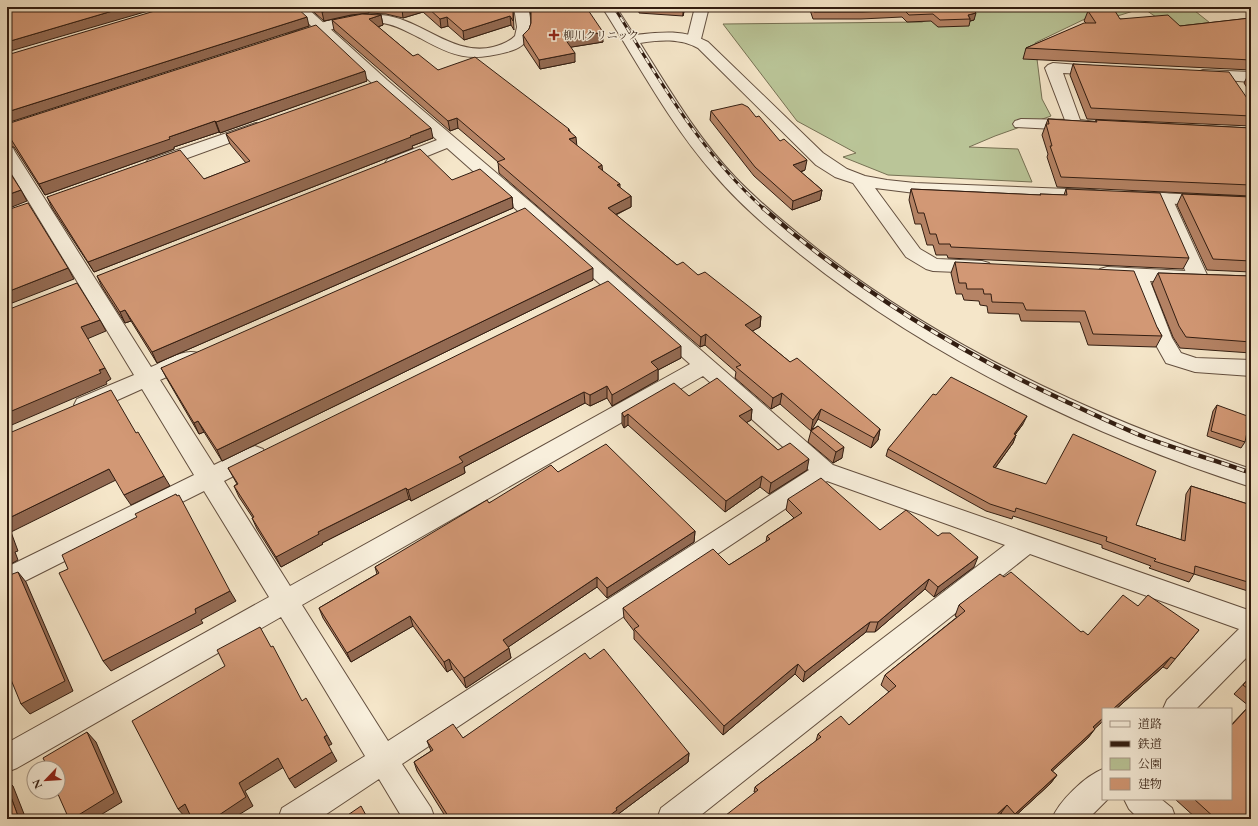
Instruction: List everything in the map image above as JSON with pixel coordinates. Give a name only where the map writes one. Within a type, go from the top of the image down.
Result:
[{"type":"street","points":[[298,7],[322,28],[374,86],[449,141],[528,208],[826,471],[1251,622]]},
{"type":"street","points":[[277,42],[322,28],[361,19],[382,19],[401,23],[444,47],[455,51],[472,53],[488,52],[513,46],[521,40],[525,30],[520,7]]},
{"type":"street","points":[[609,7],[709,158],[736,188],[770,220],[826,266],[871,298],[949,346],[1004,375],[1146,441],[1251,478]]},
{"type":"street","points":[[694,39],[702,7]]},
{"type":"street","points":[[630,40],[679,36],[694,39],[703,45],[766,108],[825,163],[840,172],[860,180],[888,186],[915,188],[1251,202]]},
{"type":"street","points":[[1074,125],[1053,68],[1114,71]]},
{"type":"street","points":[[1191,74],[1234,82],[1251,77]]},
{"type":"street","points":[[136,170],[270,123]]},
{"type":"street","points":[[1021,124],[1112,127]]},
{"type":"street","points":[[375,170],[449,141]]},
{"type":"street","points":[[7,152],[420,819]]},
{"type":"street","points":[[860,180],[913,252],[933,265],[996,268]]},
{"type":"street","points":[[1091,272],[1206,278],[1163,198]]},
{"type":"street","points":[[507,218],[528,208]]},
{"type":"street","points":[[1138,275],[1162,338],[1173,358],[1195,365],[1251,368]]},
{"type":"street","points":[[588,291],[610,280]]},
{"type":"street","points":[[66,413],[211,349]]},
{"type":"street","points":[[7,758],[705,365]]},
{"type":"street","points":[[7,579],[273,446]]},
{"type":"street","points":[[293,819],[826,471]]},
{"type":"street","points":[[672,819],[1027,542]]},
{"type":"street","points":[[1178,708],[1251,635]]},
{"type":"street","points":[[1067,819],[1102,784]]},
{"type":"street","points":[[1140,800],[1161,819]]},
{"type":"green space","points":[[962,7],[1190,7],[1244,50],[1218,60],[1143,8],[1111,18],[1089,17],[1035,43],[1042,99],[1051,116],[969,147],[1018,149],[1032,182],[888,175],[843,157],[856,153],[797,121],[723,24],[922,22]]},
{"type":"building","points":[[7,7],[126,7],[7,42]]},
{"type":"building","points":[[168,7],[296,7],[307,17],[7,112],[7,55]]},
{"type":"building","points":[[316,7],[342,7],[322,12]]},
{"type":"building","points":[[395,7],[407,7],[402,9]]},
{"type":"building","points":[[427,7],[513,7],[513,21],[510,16],[463,31],[447,17],[440,19]]},
{"type":"building","points":[[530,7],[586,7],[603,32],[565,39],[575,53],[539,60],[523,35],[529,29],[531,23]]},
{"type":"building","points":[[813,7],[971,7],[976,13],[968,15],[970,19],[940,20],[933,14],[909,15],[904,10],[814,12]]},
{"type":"building","points":[[1088,11],[1115,11],[1120,19],[1168,15],[1180,26],[1251,18],[1251,60],[1026,48],[1084,23],[1096,23]]},
{"type":"building","points":[[362,14],[381,15],[369,19],[413,56],[418,54],[438,70],[475,57],[569,129],[568,130],[576,137],[569,139],[602,165],[598,167],[620,184],[617,185],[631,196],[608,208],[677,265],[683,262],[698,275],[705,272],[761,316],[745,325],[790,362],[797,358],[880,429],[874,438],[821,409],[813,420],[782,393],[773,398],[736,367],[741,365],[706,334],[701,337],[497,162],[505,159],[457,118],[448,121],[332,20]]},
{"type":"building","points":[[316,25],[365,71],[216,122],[215,121],[169,137],[170,139],[39,184],[9,136],[7,136],[7,124]]},
{"type":"building","points":[[1073,64],[1229,72],[1251,102],[1251,116],[1091,108]]},
{"type":"building","points":[[377,81],[431,128],[88,262],[47,197],[180,150],[204,179],[250,161],[226,134]]},
{"type":"building","points":[[742,104],[748,107],[756,117],[759,116],[780,141],[784,139],[807,160],[793,165],[822,190],[793,201],[755,167],[711,111]]},
{"type":"building","points":[[1048,119],[1251,128],[1251,185],[1061,177],[1050,146],[1052,146],[1046,124],[1049,124]]},
{"type":"building","points":[[420,149],[452,180],[480,169],[512,197],[152,352],[125,310],[120,312],[97,276]]},
{"type":"building","points":[[7,168],[21,190],[7,195]]},
{"type":"building","points":[[911,189],[1041,195],[1040,194],[1067,195],[1066,189],[1160,193],[1189,258],[951,247],[950,244],[939,244],[936,234],[930,234],[924,213],[918,213]]},
{"type":"building","points":[[1182,194],[1251,197],[1251,261],[1213,259]]},
{"type":"building","points":[[28,203],[68,268],[7,292],[7,210]]},
{"type":"building","points":[[525,208],[593,268],[217,450],[198,421],[194,423],[161,368]]},
{"type":"building","points":[[955,262],[1134,271],[1162,336],[1093,334],[1085,311],[1026,310],[1023,303],[992,302],[991,294],[984,294],[983,289],[967,289],[966,283],[959,283]]},
{"type":"building","points":[[1158,273],[1251,276],[1251,342],[1186,337],[1179,326]]},
{"type":"building","points":[[608,281],[681,346],[651,362],[658,369],[612,395],[607,386],[590,395],[584,392],[459,457],[463,462],[408,490],[406,488],[318,532],[319,534],[276,557],[252,518],[254,517],[234,486],[238,484],[228,468]]},
{"type":"building","points":[[77,283],[100,320],[81,327],[105,368],[99,370],[101,373],[7,413],[7,310]]},
{"type":"building","points":[[951,377],[1027,416],[1014,434],[1016,435],[993,467],[1046,484],[1073,434],[1156,471],[1136,525],[1185,541],[1191,486],[1251,505],[1251,583],[1195,566],[1194,574],[1154,561],[1156,559],[1106,541],[1107,537],[1016,508],[1015,512],[990,504],[888,449],[933,394],[936,395]]},
{"type":"building","points":[[717,378],[752,409],[739,416],[778,450],[790,443],[809,459],[771,483],[762,476],[726,501],[628,414],[624,417],[622,413],[674,383],[689,396]]},
{"type":"building","points":[[111,390],[136,433],[138,432],[164,476],[124,495],[109,469],[7,519],[7,434]]},
{"type":"building","points":[[1217,405],[1250,417],[1245,442],[1211,431]]},
{"type":"building","points":[[818,426],[844,447],[836,452],[811,431]]},
{"type":"building","points":[[606,444],[695,531],[607,588],[597,577],[503,640],[509,648],[464,678],[449,659],[444,662],[410,616],[347,653],[319,608],[379,573],[375,567],[487,500],[489,503],[551,465],[558,472]]},
{"type":"building","points":[[821,478],[880,530],[906,510],[938,536],[942,533],[950,533],[978,557],[938,587],[929,579],[878,622],[870,622],[805,672],[798,664],[724,726],[634,629],[639,626],[623,608],[713,549],[729,565],[770,539],[767,536],[802,513],[788,499]]},
{"type":"building","points":[[176,494],[177,496],[179,495],[230,591],[195,609],[196,613],[103,661],[59,573],[68,569],[62,555],[137,517],[135,514]]},
{"type":"building","points":[[7,533],[10,541],[7,542]]},
{"type":"building","points":[[7,542],[10,549],[7,551]]},
{"type":"building","points":[[18,572],[65,681],[21,704],[7,670],[7,576]]},
{"type":"building","points":[[1011,572],[1081,632],[1083,631],[1088,635],[1123,595],[1138,606],[1148,595],[1199,630],[1175,659],[1171,657],[1114,708],[1102,708],[1102,719],[1093,727],[1095,729],[1051,770],[1057,775],[1015,814],[1007,805],[992,819],[721,819],[758,790],[755,787],[821,737],[818,734],[841,716],[849,725],[896,686],[885,675],[965,611],[959,605],[1000,574],[1004,577]]},
{"type":"building","points":[[260,627],[271,647],[273,646],[302,701],[306,698],[327,735],[324,737],[332,752],[289,779],[278,758],[239,783],[246,797],[213,819],[192,819],[185,804],[178,809],[132,721],[225,666],[217,650]]},
{"type":"building","points":[[604,649],[689,753],[616,808],[617,810],[605,819],[450,819],[414,762],[433,750],[427,741],[453,724],[463,738],[585,653],[590,659]]},
{"type":"building","points":[[1251,676],[1251,691],[1243,685]]},
{"type":"building","points":[[1251,704],[1251,819],[1216,819],[1195,800],[1232,800],[1232,725]]},
{"type":"building","points":[[87,732],[114,793],[72,819],[69,819],[61,800],[66,800],[66,760],[44,760],[43,758]]},
{"type":"building","points":[[7,786],[19,819],[7,819]]},
{"type":"building","points":[[361,806],[368,819],[342,819]]},
{"type":"railway","points":[[614,7],[664,88],[700,139],[741,187],[764,209]]},
{"type":"railway","points":[[763,208],[833,265],[870,291],[945,339],[984,361],[1065,401],[1142,436],[1251,473]]},
{"type":"place","name":"柳川クリニック","points":[[554,35]]}]
